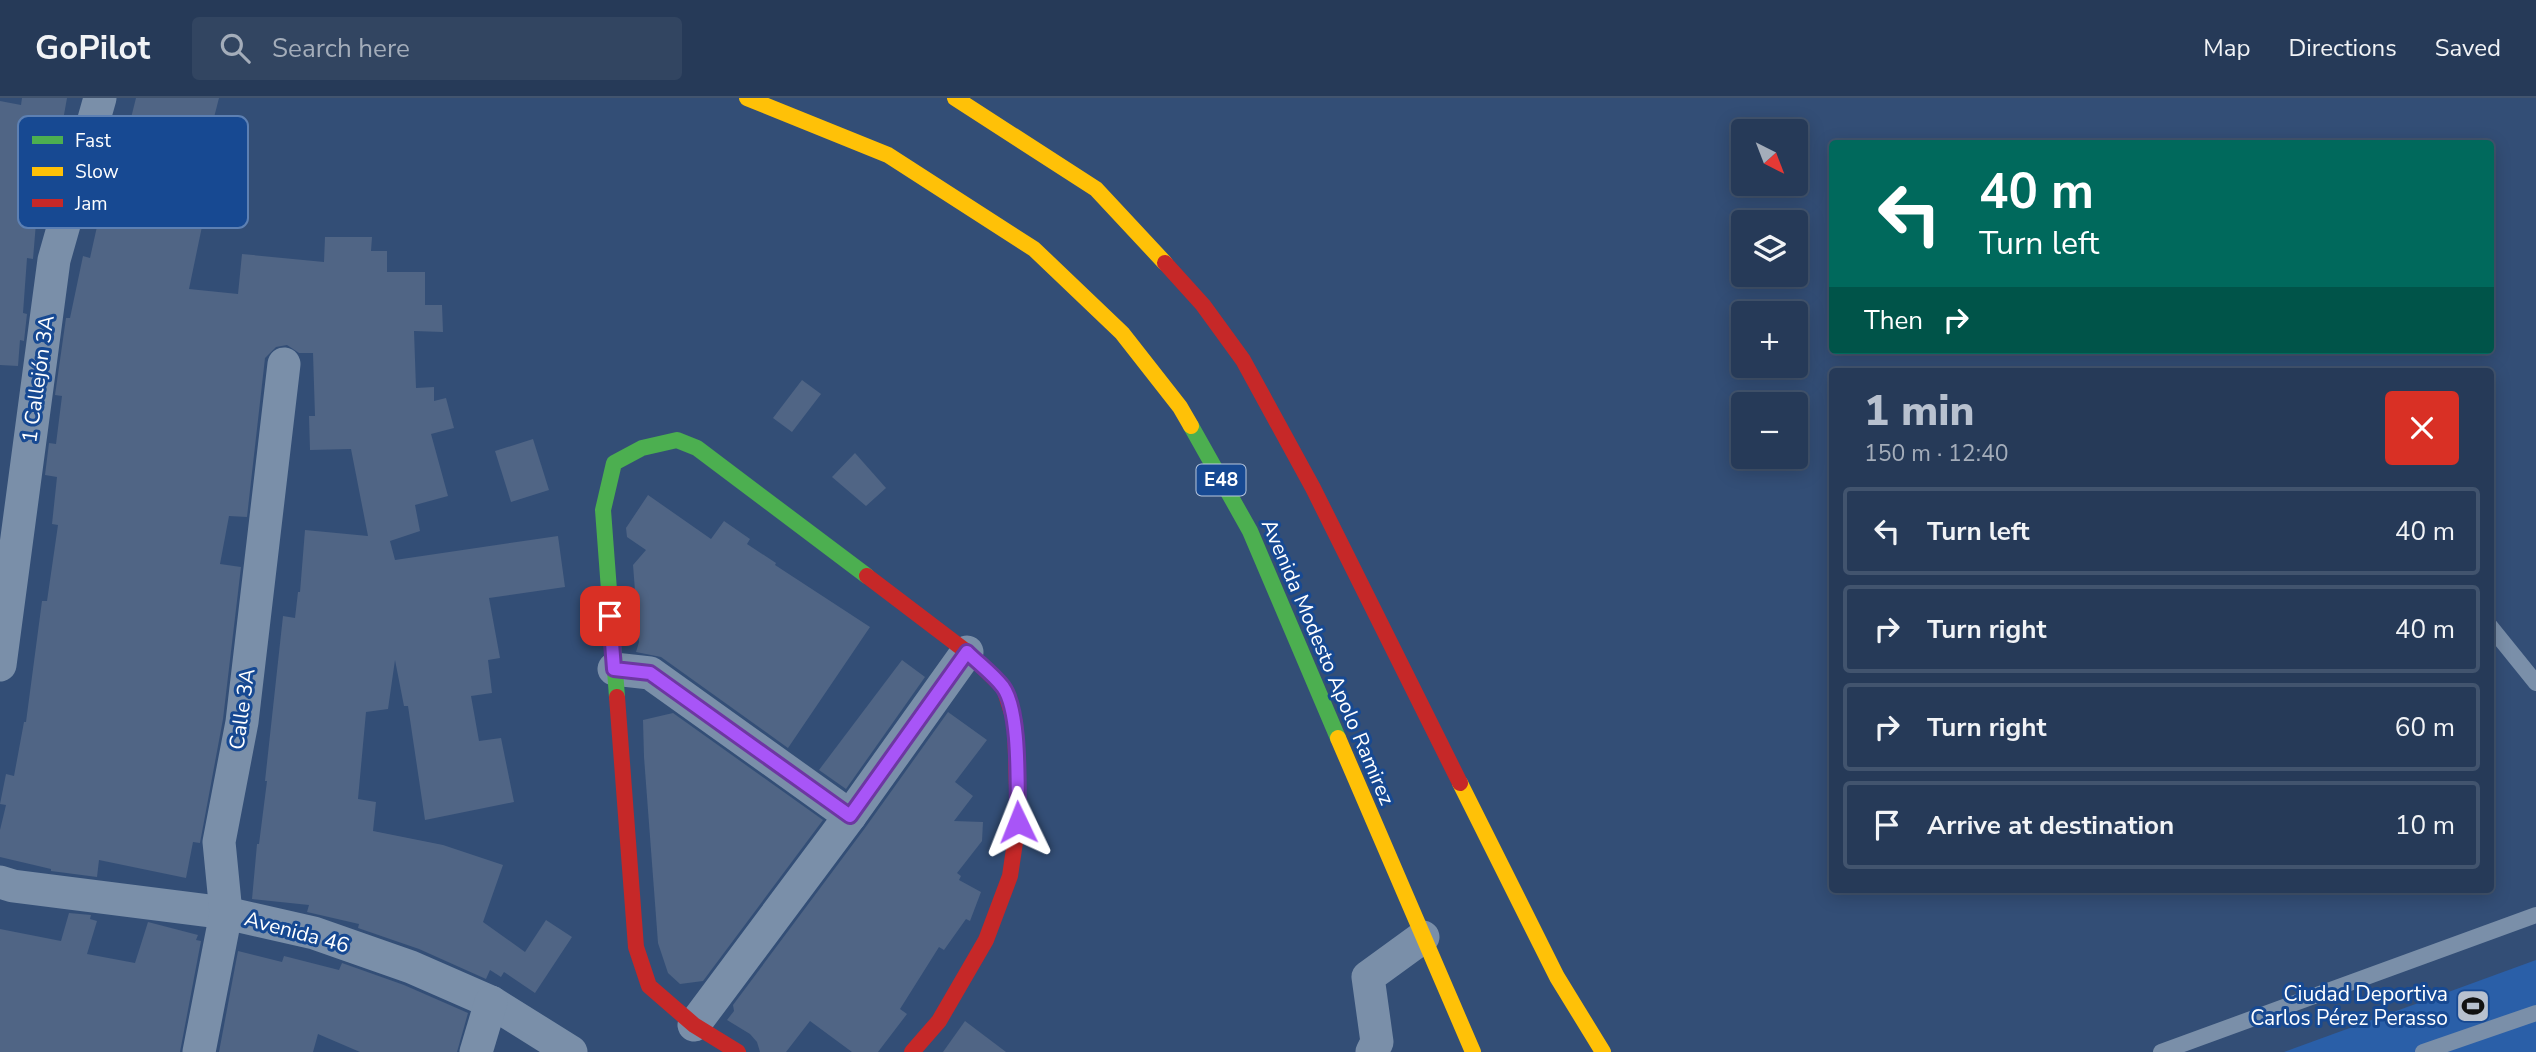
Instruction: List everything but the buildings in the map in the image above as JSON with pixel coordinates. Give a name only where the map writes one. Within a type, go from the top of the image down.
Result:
[{"type":"main road","name":"Avenida Modesto Apolo Ramirez","points":[[747,98],[888,155],[1034,249],[1122,333],[1180,407],[1250,531],[1473,1052]]},
{"type":"main road","points":[[955,98],[1096,190],[1203,305],[1243,360],[1313,488],[1558,977],[1603,1052]]},
{"type":"main road","points":[[738,1052],[694,1025],[649,986],[636,947],[603,510],[614,463],[642,448],[677,440],[697,448],[967,652],[1004,688],[1015,723],[1018,822],[1010,876],[986,940],[939,1021],[912,1052]]},
{"type":"street","name":"1 Callejón 3A","points":[[95,116],[100,98]]},
{"type":"street","name":"1 Callejón 3A","points":[[0,665],[54,260],[63,228]]},
{"type":"street","name":"Calle 3A","points":[[199,1052],[226,913],[219,842],[242,722],[284,364]]},
{"type":"street","points":[[694,1025],[850,816],[967,652]]},
{"type":"street","points":[[614,669],[650,673],[850,816]]},
{"type":"street","name":"Avenida 46","points":[[0,882],[13,886],[226,913],[314,933],[411,967],[491,1002],[571,1052]]},
{"type":"street","points":[[1372,1052],[1377,1042],[1368,977],[1423,937]]},
{"type":"street","points":[[476,1052],[491,1002]]},
{"type":"lane","points":[[2494,631],[2536,683]]},
{"type":"lane","points":[[2161,1052],[2536,915]]},
{"type":"lane","points":[[2423,1052],[2459,1046],[2536,1013]]},
{"type":"shaded area","name":"Ciudad Deportiva Carlos Pérez Perasso","points":[[2536,960],[2536,1052],[2284,1052]]},
{"type":"traffic: fast","points":[[1191,426],[1250,531],[1338,738]]},
{"type":"traffic: fast","points":[[617,697],[603,510],[614,463],[642,448],[677,440],[697,448],[867,576]]},
{"type":"traffic: slow","points":[[747,98],[888,155],[1034,249],[1122,333],[1180,407],[1191,426]]},
{"type":"traffic: slow","points":[[955,98],[1096,189],[1165,263]]},
{"type":"traffic: slow","points":[[1338,738],[1473,1052]]},
{"type":"traffic: slow","points":[[1460,783],[1557,977],[1603,1052]]},
{"type":"traffic: jam","points":[[1165,263],[1203,305],[1243,360],[1313,488],[1460,783]]},
{"type":"traffic: jam","points":[[867,576],[967,652],[1004,688],[1015,723],[1018,822],[1010,876],[986,940],[939,1021],[912,1052]]},
{"type":"traffic: jam","points":[[617,697],[636,947],[649,986],[694,1025],[738,1052]]},
{"type":"place","name":"Ciudad Deportiva Carlos Pérez Perasso","points":[[2473,1006]]},
{"type":"route","points":[[610,616],[614,669],[650,673],[850,816],[967,652],[1004,688],[1010,706],[1015,723],[1018,822]]}]
